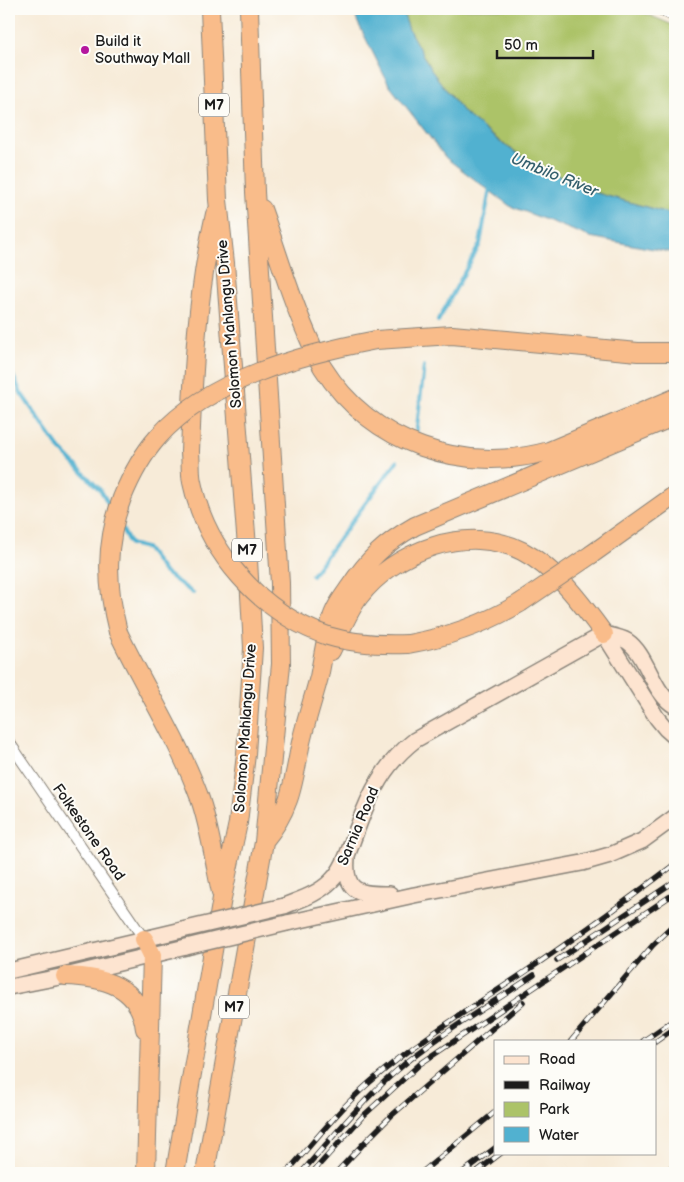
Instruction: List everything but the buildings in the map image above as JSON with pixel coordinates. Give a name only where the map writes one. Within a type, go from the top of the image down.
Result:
[{"type":"highway","name":"Solomon Mahlangu Drive","points":[[175,1173],[222,898],[239,813],[246,754],[253,648],[225,263],[218,200],[210,9]]},
{"type":"highway","name":"Solomon Mahlangu Drive","points":[[204,1173],[264,842],[281,664],[277,529],[255,192],[249,9]]},
{"type":"highway","points":[[255,192],[292,298],[322,368],[341,393],[364,414],[396,435],[422,448],[456,457],[485,460],[514,458],[549,451],[675,398]]},
{"type":"highway","points":[[218,200],[203,272],[193,372],[190,452],[192,481],[201,514],[212,538],[230,565],[248,586],[281,611],[328,636],[346,640],[375,644],[408,644],[450,635],[474,626],[520,603],[675,495]]},
{"type":"highway","points":[[222,898],[205,815],[198,794],[183,756],[131,660],[118,632],[113,613],[109,580],[111,533],[130,479],[143,456],[158,436],[179,417],[228,386],[280,364],[305,356],[332,348],[376,340],[452,335],[638,352],[675,352]]},
{"type":"highway","points":[[264,842],[287,805],[331,619],[368,561],[396,537],[424,522],[675,416]]},
{"type":"highway","points":[[319,676],[352,609],[375,580],[389,568],[423,550],[462,541],[484,541],[504,544],[523,552],[539,562],[559,578],[604,634]]},
{"type":"highway","points":[[144,939],[152,955],[146,1173]]},
{"type":"highway","points":[[65,976],[99,978],[114,984],[130,995],[138,1006],[144,1023],[148,1064]]},
{"type":"main road","points":[[604,634],[625,640],[636,650],[651,676],[674,707]]},
{"type":"main road","points":[[604,634],[657,718],[666,730],[675,737]]},
{"type":"main road","name":"Sarnia Road","points":[[9,971],[284,906],[312,895],[323,888],[337,874],[347,856],[371,793],[382,773],[404,748],[534,672],[604,634]]},
{"type":"main road","points":[[9,987],[65,976],[414,895],[582,863],[610,855],[642,841],[675,817]]},
{"type":"main road","points":[[347,856],[346,872],[348,879],[355,888],[366,894],[414,895]]},
{"type":"street","points":[[660,9],[675,16]]},
{"type":"street","name":"Folkestone Road","points":[[9,742],[144,939]]},
{"type":"green space","points":[[402,9],[635,9],[675,26],[675,215],[586,190],[526,159],[501,142],[464,113],[431,70],[409,30]]},
{"type":"water","name":"Umbilo River","points":[[353,9],[402,9],[409,30],[431,70],[464,113],[500,142],[526,159],[586,190],[675,215],[675,253],[590,237],[510,206],[446,158],[389,85]]},
{"type":"waterway","points":[[438,321],[480,244],[490,188]]},
{"type":"waterway","points":[[416,436],[424,366]]},
{"type":"waterway","points":[[9,367],[21,393],[58,447],[101,491],[112,510]]},
{"type":"waterway","points":[[312,575],[397,461]]},
{"type":"waterway","points":[[120,525],[130,544],[146,548],[164,572],[193,593]]},
{"type":"railway","points":[[286,1173],[348,1103],[388,1067],[444,1026],[580,934],[675,864]]},
{"type":"railway","points":[[557,960],[675,881]]},
{"type":"railway","points":[[312,1173],[362,1117],[420,1064],[675,893]]},
{"type":"railway","points":[[572,1040],[653,945],[675,924]]},
{"type":"railway","points":[[301,1173],[358,1109],[410,1059],[444,1034],[534,975]]},
{"type":"railway","points":[[336,1173],[391,1116],[523,1002]]},
{"type":"railway","points":[[644,1040],[675,1019]]},
{"type":"railway","points":[[656,1041],[675,1028]]},
{"type":"railway","points":[[421,1173],[494,1113]]},
{"type":"railway","points":[[462,1173],[494,1149]]},
{"type":"railway","points":[[475,1173],[500,1154]]},
{"type":"place","name":"Build it Southway Mall","points":[[85,50]]}]
